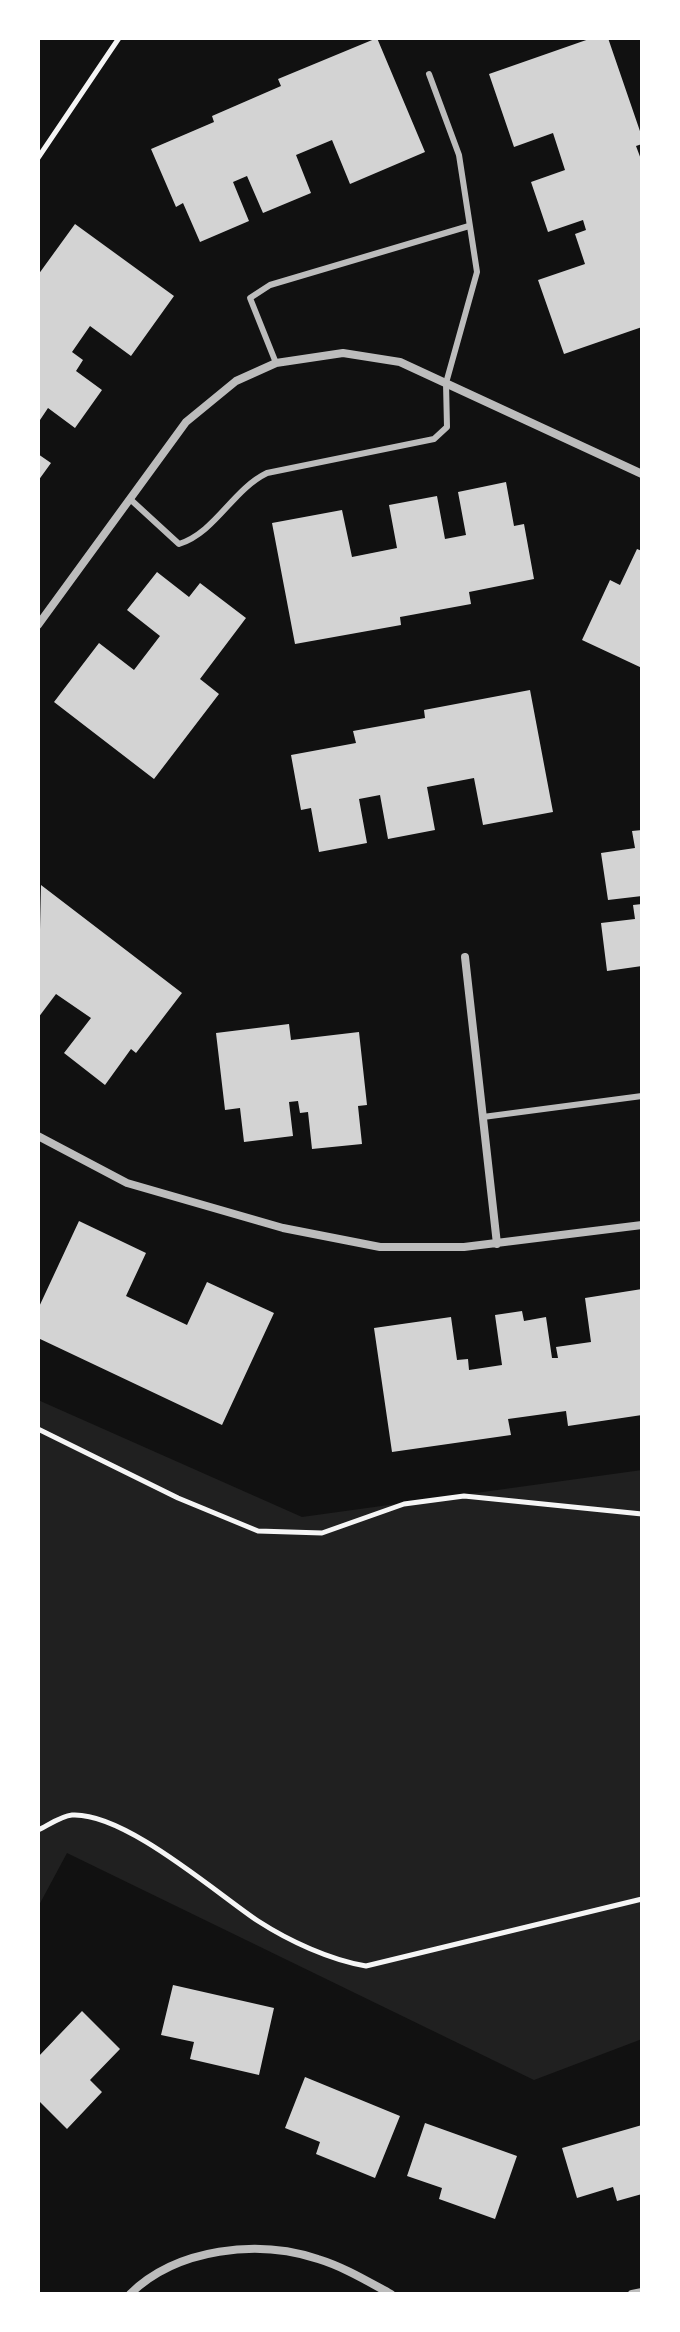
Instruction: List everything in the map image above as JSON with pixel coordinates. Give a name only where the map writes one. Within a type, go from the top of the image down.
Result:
[{"type":"street","points":[[38,625],[186,422],[236,381],[276,363],[307,355],[373,355],[400,362],[642,474]]},
{"type":"street","points":[[465,957],[497,1244]]},
{"type":"street","points":[[38,1136],[127,1183],[332,1240],[404,1248],[497,1244],[642,1225]]},
{"type":"street","points":[[130,2294],[165,2269],[208,2254],[246,2249],[281,2250],[318,2259],[391,2294]]},
{"type":"street","points":[[632,2294],[642,2292]]},
{"type":"lane","points":[[130,499],[179,544],[197,539],[250,482],[267,473],[434,439],[447,427],[446,383],[477,272],[459,155],[429,74]]},
{"type":"lane","points":[[276,363],[250,298],[270,285],[469,226]]},
{"type":"lane","points":[[483,1117],[642,1096]]},
{"type":"path","points":[[38,158],[119,38]]},
{"type":"path","points":[[38,1429],[178,1498],[258,1531],[322,1533],[404,1504],[464,1496],[642,1514]]},
{"type":"path","points":[[38,1830],[71,1815],[106,1822],[144,1841],[261,1923],[342,1962],[366,1966],[642,1899]]},
{"type":"shaded area","points":[[38,1400],[302,1517],[642,1470],[642,2039],[534,2080],[67,1853],[38,1907]]},
{"type":"building","points":[[377,38],[425,152],[350,184],[332,140],[296,155],[311,193],[263,213],[247,176],[233,182],[249,221],[200,242],[183,203],[176,207],[151,149],[214,122],[212,116],[281,86],[278,79]]},
{"type":"building","points":[[592,38],[608,38],[642,137],[642,144],[636,146],[642,162],[642,327],[564,354],[538,280],[585,264],[575,234],[586,230],[583,220],[548,232],[531,182],[565,170],[553,133],[514,147],[489,74]]},
{"type":"building","points":[[75,224],[174,296],[131,356],[90,326],[72,352],[83,360],[76,371],[102,390],[75,428],[48,408],[38,423],[38,275]]},
{"type":"building","points":[[38,454],[51,463],[38,481]]},
{"type":"building","points":[[506,482],[514,526],[524,524],[534,579],[469,592],[471,604],[400,617],[401,625],[295,644],[272,523],[342,510],[352,557],[397,548],[389,505],[437,496],[445,539],[466,535],[458,492]]},
{"type":"building","points":[[637,549],[642,551],[642,668],[582,640],[610,580],[620,585]]},
{"type":"building","points":[[157,572],[189,597],[200,583],[246,618],[200,679],[219,694],[154,779],[54,702],[99,643],[134,670],[160,636],[127,610]]},
{"type":"building","points":[[530,690],[553,812],[483,825],[474,778],[427,787],[435,830],[388,839],[380,795],[359,799],[367,843],[319,852],[311,808],[301,810],[291,755],[356,743],[353,731],[425,718],[424,710]]},
{"type":"building","points":[[642,830],[642,896],[608,900],[601,853],[635,848],[632,831]]},
{"type":"building","points":[[41,885],[182,993],[136,1053],[131,1049],[105,1085],[64,1053],[91,1018],[56,994],[38,1018]]},
{"type":"building","points":[[642,904],[642,966],[607,971],[601,923],[635,919],[633,905]]},
{"type":"building","points":[[289,1024],[291,1040],[359,1032],[367,1105],[358,1106],[362,1144],[312,1149],[308,1112],[300,1113],[298,1101],[289,1102],[293,1136],[244,1142],[240,1108],[225,1110],[216,1033]]},
{"type":"building","points":[[79,1221],[146,1253],[126,1296],[187,1325],[207,1282],[274,1313],[222,1425],[38,1338],[38,1309]]},
{"type":"building","points":[[642,1289],[642,1415],[568,1426],[566,1411],[508,1419],[511,1435],[392,1452],[374,1328],[451,1317],[457,1360],[468,1359],[469,1370],[502,1365],[495,1315],[522,1311],[524,1321],[546,1317],[552,1358],[558,1358],[556,1347],[591,1342],[585,1298]]},
{"type":"building","points":[[173,1985],[274,2008],[259,2075],[190,2059],[194,2042],[161,2035]]},
{"type":"building","points":[[82,2011],[120,2049],[90,2080],[102,2092],[67,2129],[38,2100],[38,2057]]},
{"type":"building","points":[[305,2077],[400,2116],[375,2178],[316,2154],[320,2142],[285,2128]]},
{"type":"building","points":[[425,2123],[517,2156],[495,2219],[439,2199],[442,2188],[407,2176]]},
{"type":"building","points":[[642,2125],[642,2194],[617,2201],[613,2187],[577,2198],[562,2148]]}]
